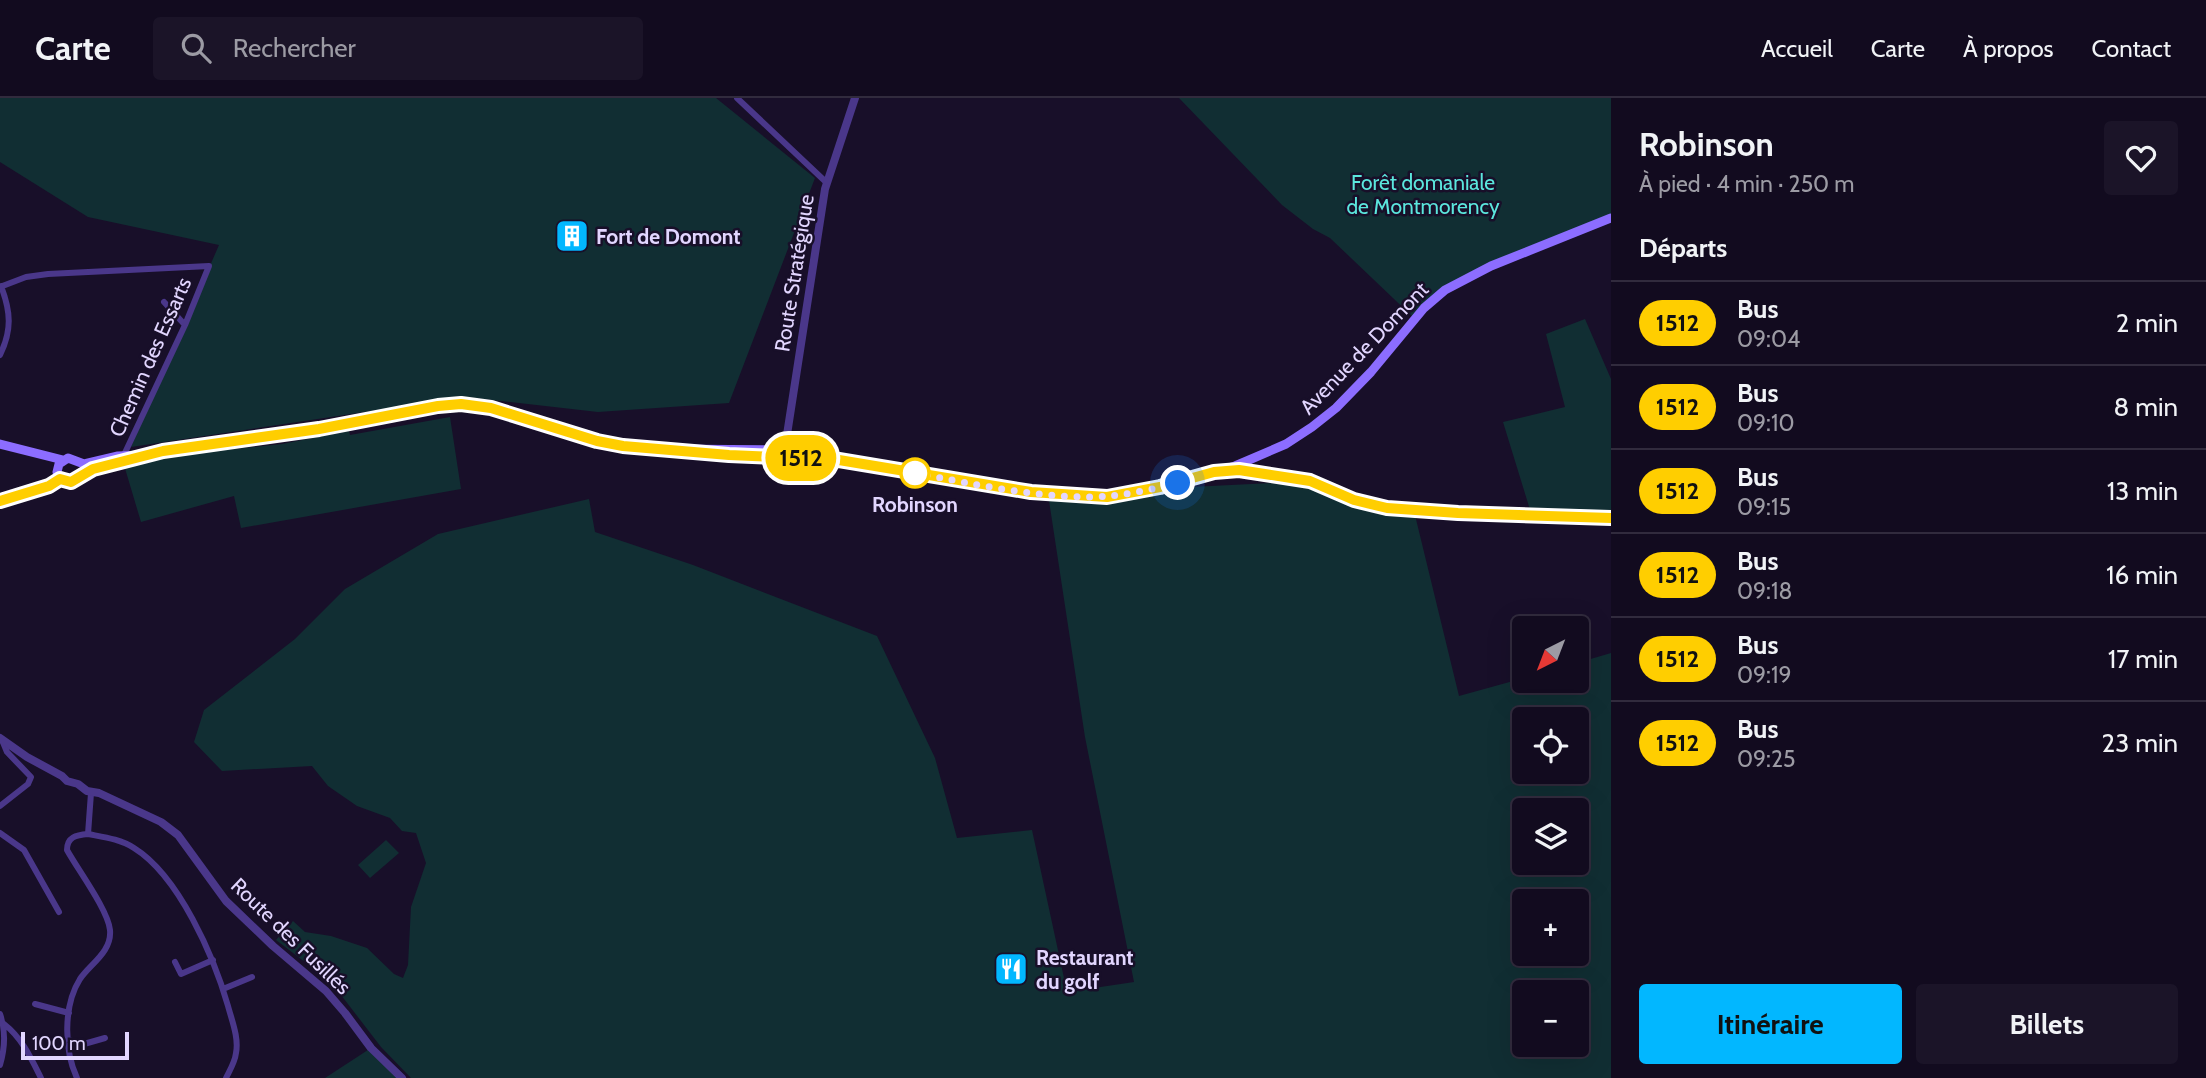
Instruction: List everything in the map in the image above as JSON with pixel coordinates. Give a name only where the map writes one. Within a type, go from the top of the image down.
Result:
[{"type":"main road","name":"Avenue de Domont","points":[[1214,472],[1258,458],[1306,432],[1336,408],[1371,372],[1424,308],[1445,290],[1492,267],[1611,219]]},
{"type":"main road","points":[[0,444],[84,464],[319,429],[461,404],[519,415],[597,441],[623,446],[784,453],[1031,492],[1085,497],[1127,494],[1214,472],[1239,470],[1317,483],[1354,500],[1387,508],[1450,513],[1611,518]]},
{"type":"main road","points":[[46,457],[52,460],[59,474],[71,482],[93,469],[122,458]]},
{"type":"main road","points":[[1258,474],[1251,465],[1258,458],[1266,470],[1287,477]]},
{"type":"main road","points":[[59,474],[63,460]]},
{"type":"main road","points":[[75,460],[81,468],[79,477]]},
{"type":"street","points":[[737,98],[827,183]]},
{"type":"street","name":"Route Stratégique","points":[[784,453],[827,183],[855,98]]},
{"type":"street","name":"Chemin des Essarts","points":[[1,287],[26,277],[48,274],[209,266],[185,325],[122,458]]},
{"type":"street","points":[[0,355],[9,337],[1,287]]},
{"type":"street","points":[[164,302],[185,325]]},
{"type":"street","points":[[0,500],[49,486],[59,474]]},
{"type":"street","points":[[0,806],[28,784],[31,777],[7,752],[1,739]]},
{"type":"street","name":"Route des Fusillés","points":[[1,739],[62,776],[67,782],[78,784],[91,793],[99,793],[161,822],[178,835],[226,901],[326,991],[372,1048],[402,1078]]},
{"type":"street","points":[[88,834],[91,793]]},
{"type":"street","points":[[0,833],[24,849],[59,912]]},
{"type":"street","points":[[76,1076],[68,1040],[69,1013],[74,989],[106,949],[110,940],[108,922],[66,850],[66,844],[71,838],[88,834],[134,848],[148,860],[182,901],[213,960],[236,1037],[237,1052],[226,1078]]},
{"type":"street","points":[[174,962],[181,974],[213,960]]},
{"type":"street","points":[[223,989],[252,977]]},
{"type":"street","points":[[36,1003],[69,1013]]},
{"type":"street","points":[[0,1014],[4,1024],[4,1050],[0,1065]]},
{"type":"street","points":[[4,1024],[26,1048],[41,1078]]},
{"type":"street","points":[[68,1040],[84,1044],[105,1038]]},
{"type":"green space","points":[[0,98],[716,98],[815,178],[729,403],[598,412],[465,397],[131,447],[219,245],[88,217],[0,162]]},
{"type":"green space","name":"Forêt domaniale de Montmorency","points":[[1179,98],[1611,98],[1611,218],[1445,290],[1415,319],[1330,238],[1313,229],[1282,205]]},
{"type":"green space","points":[[1585,319],[1611,379],[1611,517],[1531,513],[1503,422],[1565,407],[1546,334]]},
{"type":"green space","points":[[450,417],[461,489],[241,528],[234,496],[141,522],[124,465],[186,454],[282,444],[349,431],[350,435]]},
{"type":"green space","points":[[1295,482],[1378,507],[1414,511],[1459,696],[1512,681],[1512,693],[1589,693],[1589,659],[1611,653],[1611,1078],[411,1078],[381,1047],[331,982],[276,940],[293,921],[305,932],[331,936],[367,948],[394,974],[403,978],[408,965],[411,907],[426,863],[416,833],[402,831],[390,818],[357,806],[328,786],[312,766],[222,771],[194,742],[204,710],[295,639],[345,589],[438,534],[589,499],[595,532],[693,565],[877,636],[935,758],[957,838],[1032,830],[1067,992],[1134,982],[1085,737],[1048,494]]},
{"type":"green space","points":[[386,840],[399,853],[370,878],[358,865]]},
{"type":"green space","points":[[371,1048],[402,1078],[325,1078]]},
{"type":"bus line","name":"1512","points":[[0,501],[49,486],[60,479],[71,482],[93,469],[142,455],[319,429],[461,404],[519,415],[597,441],[623,446],[729,455],[839,460],[1031,492],[1107,497],[1160,487],[1214,472],[1239,470],[1310,481],[1354,500],[1387,508],[1611,518]]},
{"type":"place","name":"Fort de Domont","points":[[572,236]]},
{"type":"place","name":"Robinson","points":[[915,473]]},
{"type":"place","name":"Restaurant du golf","points":[[1011,969]]},
{"type":"route","points":[[915,473],[1031,492],[1085,497],[1127,494],[1178,483]]}]
